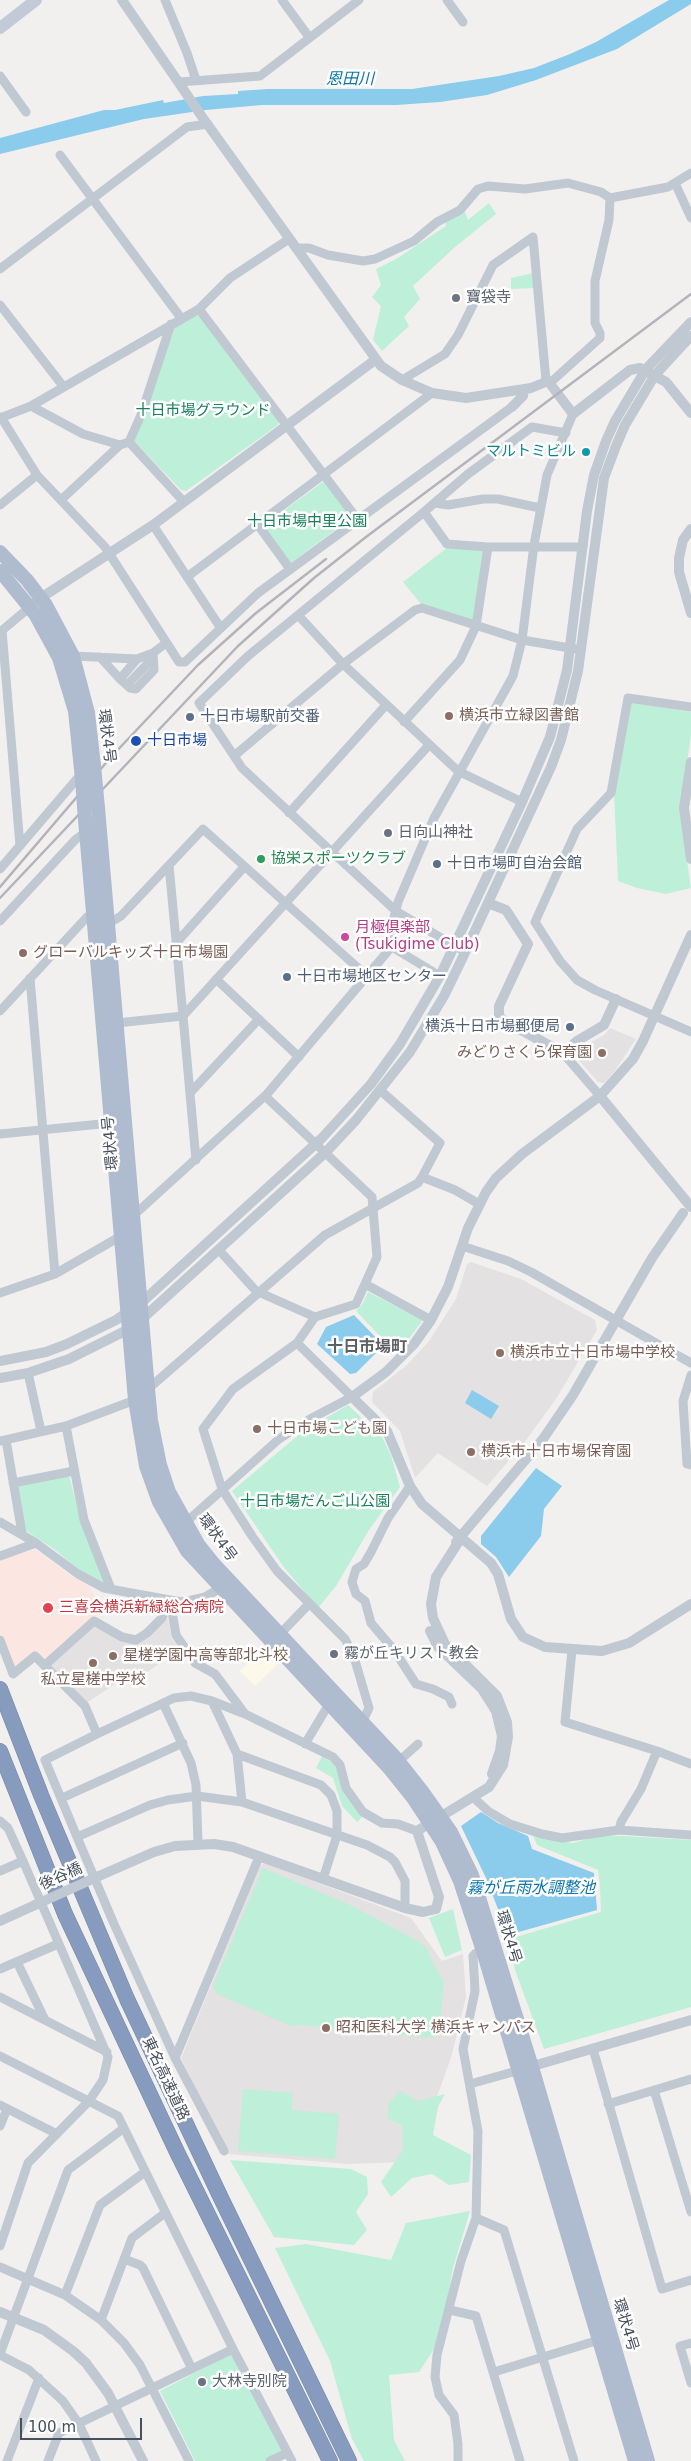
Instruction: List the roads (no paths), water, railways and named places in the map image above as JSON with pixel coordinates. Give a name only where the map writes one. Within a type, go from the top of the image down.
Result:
[{"type":"highway","name":"東名高速道路","points":[[0,1689],[48,1814],[127,1999],[349,2461]]},
{"type":"highway","name":"東名高速道路","points":[[0,1751],[69,1922],[177,2152],[330,2461]]},
{"type":"main road","points":[[0,28],[36,0]]},
{"type":"main road","name":"環状4号","points":[[0,552],[35,602],[65,672],[75,711],[86,773],[98,808],[152,1427],[160,1465],[187,1550],[280,1634],[399,1761],[472,1875],[599,2340],[635,2461]]},
{"type":"main road","name":"環状4号","points":[[0,571],[54,619],[73,656],[88,713],[86,826],[135,1400],[146,1466],[159,1502],[180,1528]]},
{"type":"main road","name":"環状4号","points":[[225,1585],[329,1704],[435,1819],[460,1880],[483,1951],[526,2068],[648,2461]]},
{"type":"street","points":[[122,0],[375,360],[402,380],[432,393],[466,398],[536,386],[548,382],[600,338],[600,333],[595,323],[595,281],[610,214],[610,198]]},
{"type":"street","points":[[165,0],[196,80]]},
{"type":"street","points":[[282,0],[309,37]]},
{"type":"street","points":[[180,85],[196,80],[260,76],[359,0]]},
{"type":"street","points":[[447,0],[463,22]]},
{"type":"street","points":[[0,76],[26,112]]},
{"type":"street","points":[[0,269],[187,127],[207,122]]},
{"type":"street","points":[[60,155],[181,318]]},
{"type":"street","points":[[524,389],[522,396],[512,407],[258,593],[220,626],[184,662],[179,662],[109,553],[62,499],[38,475],[1,418],[32,406],[63,386],[199,309],[230,278],[292,244],[364,261],[375,259],[414,241],[437,222],[460,210],[478,190],[488,186],[525,189],[568,183],[601,192],[610,198],[675,184],[691,173]]},
{"type":"street","points":[[675,184],[691,218]]},
{"type":"street","points":[[402,380],[445,354],[458,335],[493,265],[533,237],[548,382],[573,414]]},
{"type":"street","points":[[0,305],[63,386]]},
{"type":"street","points":[[199,309],[358,520]]},
{"type":"street","points":[[0,1361],[46,1352],[67,1344],[128,1313],[141,1303],[317,1143],[347,1113],[400,1044],[440,976],[522,802],[550,737],[561,696],[570,648],[594,475],[606,441],[615,421],[646,370],[691,322]]},
{"type":"street","points":[[62,499],[125,444],[141,415],[171,324]]},
{"type":"street","points":[[0,1378],[28,1373],[69,1359],[129,1329],[142,1319],[326,1152],[381,1091],[426,1027],[465,952],[561,740],[573,697],[581,650],[604,478],[625,425],[655,375],[691,336]]},
{"type":"street","points":[[20,846],[1,631],[35,602],[154,525],[375,360]]},
{"type":"street","points":[[440,976],[387,944],[396,912],[422,842],[458,771],[506,691],[522,640],[534,545],[547,474],[573,414],[630,370],[637,368],[646,370],[666,382],[687,400],[691,413]]},
{"type":"street","points":[[187,577],[432,393]]},
{"type":"street","points":[[32,406],[82,434],[125,444],[184,502]]},
{"type":"street","points":[[465,952],[396,912],[242,768],[198,703],[248,656],[468,474],[532,427],[566,433]]},
{"type":"street","points":[[0,505],[38,475]]},
{"type":"street","points":[[435,503],[448,506],[483,499],[498,499],[540,508]]},
{"type":"street","points":[[424,512],[447,544],[488,547],[534,545],[583,547]]},
{"type":"street","points":[[154,525],[220,626]]},
{"type":"street","points":[[258,525],[290,569]]},
{"type":"street","points":[[691,529],[683,540],[679,558],[679,572],[691,613]]},
{"type":"street","points":[[404,722],[460,660],[476,626],[488,547]]},
{"type":"street","points":[[234,756],[343,664],[414,610],[422,608],[522,640],[581,650]]},
{"type":"street","points":[[298,615],[343,664],[458,771],[522,802]]},
{"type":"street","points":[[73,656],[137,659],[151,656],[166,643]]},
{"type":"street","points":[[100,657],[123,682],[133,689],[139,688],[154,670],[151,656]]},
{"type":"street","points":[[123,682],[137,659]]},
{"type":"street","points":[[691,708],[628,698],[611,793],[577,829],[535,922],[560,961],[578,980],[691,1032]]},
{"type":"street","points":[[289,812],[386,705]]},
{"type":"street","points":[[117,1023],[183,1016],[429,745]]},
{"type":"street","points":[[691,762],[684,808],[691,858]]},
{"type":"street","points":[[0,869],[86,773]]},
{"type":"street","points":[[0,922],[86,826]]},
{"type":"street","points":[[108,924],[121,916],[203,829],[284,904],[367,976]]},
{"type":"street","points":[[493,862],[504,868]]},
{"type":"street","points":[[169,865],[196,1160]]},
{"type":"street","points":[[177,942],[244,867]]},
{"type":"street","points":[[224,2150],[175,2058],[114,1924],[45,1760],[174,1698],[191,1696],[212,1701],[245,1714],[332,1757],[340,1765],[346,1788],[363,1812],[382,1823],[398,1824],[417,1832],[435,1819],[477,1796],[492,1775],[500,1751],[500,1723],[490,1700],[482,1689],[438,1648],[429,1629],[424,1603],[426,1589],[437,1562],[461,1538],[542,1439],[573,1395],[666,1236],[687,1210],[600,1096],[563,1053],[499,1016],[499,1006],[528,944],[506,910],[488,903]]},
{"type":"street","points":[[0,1011],[94,913]]},
{"type":"street","points":[[180,1528],[279,1439],[310,1419],[352,1397],[386,1372],[414,1344],[431,1320],[448,1287],[479,1204],[496,1178],[517,1158],[600,1096],[633,1059],[655,1016],[691,935]]},
{"type":"street","points":[[133,1216],[265,1096],[388,951]]},
{"type":"street","points":[[30,978],[55,1274]]},
{"type":"street","points":[[216,979],[299,1057]]},
{"type":"street","points":[[563,1053],[577,1041],[604,1025],[616,998]]},
{"type":"street","points":[[190,1093],[259,1019]]},
{"type":"street","points":[[148,1389],[325,1236],[418,1184],[440,1143],[381,1091]]},
{"type":"street","points":[[265,1096],[370,1193],[377,1257],[356,1304],[315,1317],[297,1343],[233,1389],[203,1429],[222,1489],[277,1571],[308,1605],[345,1639],[354,1657],[369,1708],[362,1723]]},
{"type":"street","points":[[0,1134],[112,1123]]},
{"type":"street","points":[[422,1177],[455,1190],[479,1204]]},
{"type":"street","points":[[0,1293],[55,1274],[121,1236]]},
{"type":"street","points":[[462,1246],[508,1261],[532,1272],[691,1363]]},
{"type":"street","points":[[219,1250],[259,1292],[315,1317]]},
{"type":"street","points":[[365,1284],[431,1320]]},
{"type":"street","points":[[297,1343],[386,1431],[410,1486],[422,1504],[491,1564],[498,1574],[511,1619],[523,1637],[545,1647],[602,1651],[617,1648],[691,1604]]},
{"type":"street","points":[[28,1373],[41,1431]]},
{"type":"street","points":[[691,1376],[683,1401],[687,1464],[691,1465]]},
{"type":"street","points":[[22,1534],[3,1440],[66,1426],[135,1400]]},
{"type":"street","points":[[66,1426],[84,1520],[111,1589]]},
{"type":"street","points":[[13,1483],[74,1471]]},
{"type":"street","points":[[410,1486],[388,1518],[372,1552],[364,1564],[356,1569],[352,1582],[356,1594],[365,1601],[371,1623],[394,1650],[416,1684],[449,1697],[452,1704]]},
{"type":"street","points":[[0,1522],[36,1543],[78,1574],[111,1589],[184,1602],[205,1596],[225,1585]]},
{"type":"street","points":[[0,1556],[36,1543]]},
{"type":"street","points":[[45,1665],[94,1621],[122,1637],[136,1640],[147,1633],[162,1618],[170,1600]]},
{"type":"street","points":[[170,1600],[176,1635],[195,1663],[215,1674],[245,1714]]},
{"type":"street","points":[[280,1634],[308,1605]]},
{"type":"street","points":[[0,1640],[13,1674],[35,1656],[85,1706],[97,1734]]},
{"type":"street","points":[[572,1650],[566,1722],[691,1764]]},
{"type":"street","points":[[212,1701],[237,1754],[242,1802]]},
{"type":"street","points":[[163,1703],[191,1764],[197,1796],[198,1843]]},
{"type":"street","points":[[305,1744],[329,1704]]},
{"type":"street","points":[[62,1798],[183,1743]]},
{"type":"street","points":[[399,1761],[418,1744]]},
{"type":"street","points":[[619,1830],[621,1822],[641,1789],[657,1751]]},
{"type":"street","points":[[237,1754],[320,1785],[331,1795],[337,1811],[337,1835],[323,1879]]},
{"type":"street","points":[[77,1837],[150,1805],[197,1796],[242,1802],[383,1853],[395,1862],[406,1888],[405,1908]]},
{"type":"street","points":[[477,1796],[499,1818],[542,1834],[562,1838],[619,1830],[691,1836]]},
{"type":"street","points":[[0,1821],[8,1828],[23,1861],[107,2052],[108,2064],[103,2080],[89,2101],[28,2163],[0,2246]]},
{"type":"street","name":"後谷橋","points":[[0,1921],[154,1852],[175,1846],[198,1843],[233,1847],[405,1908],[431,1911],[436,1909],[439,1903],[438,1897],[417,1832]]},
{"type":"street","points":[[175,2058],[258,1856]]},
{"type":"street","points":[[0,1871],[23,1861]]},
{"type":"street","points":[[0,1969],[58,1944]]},
{"type":"street","points":[[458,2461],[454,2415],[439,2394],[435,2377],[438,2355],[461,2261],[476,2218],[478,2131],[463,2049],[475,1991],[473,1956],[483,1951]]},
{"type":"street","points":[[18,1962],[46,2020]]},
{"type":"street","points":[[0,1997],[107,2052]]},
{"type":"street","points":[[470,2084],[691,2020]]},
{"type":"street","points":[[593,2049],[662,2289],[691,2280]]},
{"type":"street","points":[[0,2056],[118,2116],[233,2349],[290,2457],[270,2461]]},
{"type":"street","points":[[608,2104],[691,2079]]},
{"type":"street","points":[[654,2090],[691,2212]]},
{"type":"street","points":[[0,2126],[3,2107],[56,2134]]},
{"type":"street","points":[[96,2461],[79,2424],[63,2401],[39,2378],[16,2362],[0,2355],[68,2170],[124,2128]]},
{"type":"street","points":[[66,2295],[100,2205],[145,2172]]},
{"type":"street","points":[[101,2320],[132,2238],[165,2214]]},
{"type":"street","points":[[476,2218],[504,2230],[574,2461]]},
{"type":"street","points":[[124,2259],[143,2268],[192,2369]]},
{"type":"street","points":[[0,2266],[66,2295],[101,2320],[124,2343],[153,2388],[189,2461]]},
{"type":"street","points":[[450,2310],[476,2316],[520,2461]]},
{"type":"street","points":[[0,2312],[44,2330],[73,2351],[98,2378],[116,2406],[143,2461]]},
{"type":"street","points":[[494,2372],[599,2340]]},
{"type":"street","points":[[691,2343],[680,2346],[691,2383]]},
{"type":"street","points":[[48,2461],[59,2433],[233,2349]]},
{"type":"street","points":[[7,2461],[39,2378]]},
{"type":"water","points":[[669,0],[691,0],[691,4],[617,49],[536,80],[487,95],[440,102],[396,105],[262,105],[206,110],[144,119],[0,154],[0,138],[104,110],[115,110],[163,100],[164,103],[203,96],[238,94],[238,91],[268,89],[412,89],[499,76],[534,68],[596,42]]},
{"type":"water","points":[[354,1315],[382,1344],[380,1349],[356,1373],[350,1374],[317,1344],[326,1327]]},
{"type":"water","points":[[472,1390],[499,1406],[491,1419],[465,1403]]},
{"type":"water","points":[[536,1468],[562,1486],[544,1509],[541,1536],[509,1577],[496,1557],[481,1544],[481,1536]]},
{"type":"water","name":"霧が丘雨水調整池","points":[[481,1812],[498,1823],[528,1836],[532,1849],[594,1873],[597,1910],[508,1935],[486,1878],[461,1826]]},
{"type":"railway","points":[[0,898],[238,646],[314,578],[691,294]]},
{"type":"railway","points":[[0,887],[111,757],[198,665],[256,613],[326,559]]},
{"type":"place","name":"寶袋寺","points":[[456,298]]},
{"type":"place","name":"マルトミビル","points":[[586,452]]},
{"type":"place","name":"横浜市立緑図書館","points":[[449,716]]},
{"type":"place","name":"十日市場駅前交番","points":[[190,717]]},
{"type":"place","name":"十日市場","points":[[136,741]]},
{"type":"place","name":"日向山神社","points":[[388,833]]},
{"type":"place","name":"協栄スポーツクラブ","points":[[261,859]]},
{"type":"place","name":"十日市場町自治会館","points":[[437,864]]},
{"type":"place","name":"月極倶楽部 (Tsukigime Club)","points":[[345,937]]},
{"type":"place","name":"グローバルキッズ十日市場園","points":[[23,953]]},
{"type":"place","name":"十日市場地区センター","points":[[287,977]]},
{"type":"place","name":"横浜十日市場郵便局","points":[[570,1027]]},
{"type":"place","name":"みどりさくら保育園","points":[[602,1053]]},
{"type":"place","name":"横浜市立十日市場中学校","points":[[500,1353]]},
{"type":"place","name":"十日市場こども園","points":[[257,1429]]},
{"type":"place","name":"横浜市十日市場保育園","points":[[471,1452]]},
{"type":"place","name":"三喜会横浜新緑総合病院","points":[[48,1608]]},
{"type":"place","name":"霧が丘キリスト教会","points":[[334,1654]]},
{"type":"place","name":"星槎学園中高等部北斗校","points":[[113,1656]]},
{"type":"place","name":"私立星槎中学校","points":[[93,1663]]},
{"type":"place","name":"昭和医科大学 横浜キャンパス","points":[[326,2028]]},
{"type":"place","name":"大林寺別院","points":[[202,2382]]},
{"type":"district","name":"十日市場町","points":[[367,1348]]},
{"type":"water label","name":"恩田川","points":[[350,80]]},
{"type":"park label","name":"十日市場グラウンド","points":[[203,411]]},
{"type":"park label","name":"十日市場中里公園","points":[[307,522]]},
{"type":"park label","name":"十日市場だんご山公園","points":[[315,1502]]}]
